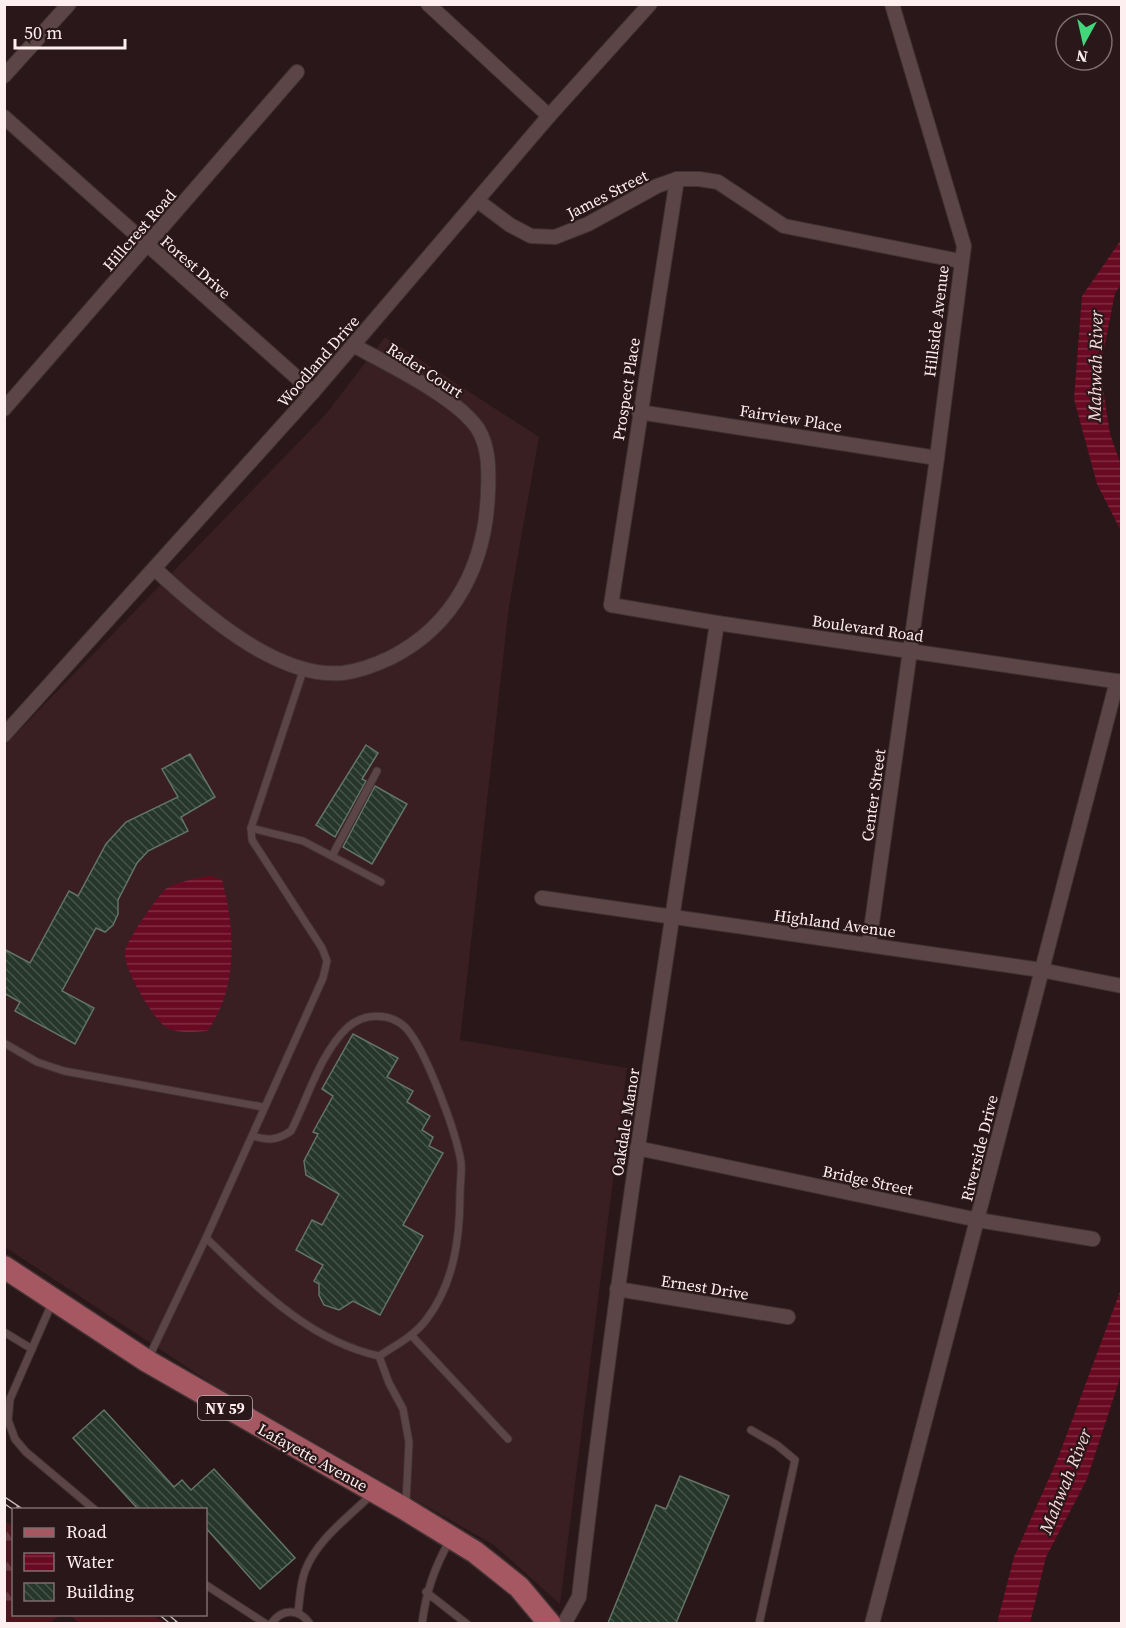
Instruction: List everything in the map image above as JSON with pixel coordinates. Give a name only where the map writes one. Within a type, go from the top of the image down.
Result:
[{"type":"main road","name":"Lafayette Avenue","points":[[4,1267],[147,1361],[405,1509],[451,1538],[519,1587],[550,1623]]},
{"type":"street","points":[[4,76],[69,4]]},
{"type":"street","points":[[428,4],[549,116]]},
{"type":"street","name":"Woodland Drive","points":[[6,730],[156,570],[313,392],[549,116],[650,4]]},
{"type":"street","name":"Hillside Avenue","points":[[892,4],[964,246],[960,261],[937,458],[910,650]]},
{"type":"street","name":"Hillcrest Road","points":[[4,409],[297,72]]},
{"type":"street","name":"Forest Drive","points":[[4,117],[313,392]]},
{"type":"street","name":"James Street","points":[[478,201],[510,225],[531,236],[555,237],[588,224],[635,196],[677,179],[718,182],[784,226],[818,235],[960,261]]},
{"type":"street","name":"Prospect Place","points":[[611,605],[639,412],[677,179]]},
{"type":"street","name":"Rader Court","points":[[156,570],[227,632],[260,650],[304,668],[342,673],[372,666],[412,647],[440,624],[464,589],[479,552],[488,511],[488,457],[477,429],[450,402],[353,345]]},
{"type":"street","name":"Fairview Place","points":[[639,412],[937,458]]},
{"type":"street","name":"Boulevard Road","points":[[611,605],[717,623],[1119,681]]},
{"type":"street","name":"Oakdale Manor","points":[[564,1623],[579,1597],[617,1289],[717,623]]},
{"type":"street","name":"Center Street","points":[[869,944],[910,650]]},
{"type":"street","name":"Riverside Drive","points":[[872,1623],[1041,970],[1119,681]]},
{"type":"street","name":"Highland Avenue","points":[[542,898],[1041,970],[1122,986]]},
{"type":"street","name":"Bridge Street","points":[[637,1148],[978,1220],[1093,1239]]},
{"type":"street","name":"Ernest Drive","points":[[617,1289],[788,1317]]},
{"type":"lane","points":[[147,1361],[253,1136],[263,1107],[323,978],[327,961],[322,948],[252,840],[251,828],[304,668]]},
{"type":"lane","points":[[332,856],[377,771]]},
{"type":"lane","points":[[251,828],[303,841],[381,882]]},
{"type":"lane","points":[[206,1238],[248,1279],[301,1321],[358,1351],[379,1356],[411,1335],[426,1320],[444,1291],[458,1243],[461,1162],[423,1055],[405,1027],[385,1015],[366,1017],[349,1027],[327,1055],[291,1131],[280,1138],[265,1140],[253,1136]]},
{"type":"lane","points":[[4,1043],[37,1062],[64,1071],[263,1107]]},
{"type":"lane","points":[[53,1299],[10,1400],[8,1420],[15,1439],[26,1452],[94,1508]]},
{"type":"lane","points":[[4,1332],[32,1349]]},
{"type":"lane","points":[[411,1335],[508,1439]]},
{"type":"lane","points":[[379,1356],[389,1383],[403,1409],[409,1442],[405,1509]]},
{"type":"lane","points":[[751,1430],[777,1445],[795,1460],[759,1623]]},
{"type":"lane","points":[[298,1612],[304,1573],[311,1556],[324,1540],[375,1492]]},
{"type":"lane","points":[[422,1623],[426,1592],[435,1567],[451,1538]]},
{"type":"lane","points":[[207,1586],[266,1623]]},
{"type":"lane","points":[[426,1592],[467,1623]]},
{"type":"lane","points":[[271,1623],[283,1612],[298,1612],[310,1623]]},
{"type":"shaded area","points":[[385,337],[539,437],[509,606],[460,1040],[627,1068],[560,1604],[494,1545],[214,1385],[5,1247],[4,746],[326,414]]},
{"type":"green space","points":[[5,1521],[12,1526],[12,1616],[59,1616],[49,1623],[5,1623]]},
{"type":"green space","points":[[71,1616],[154,1616],[166,1623],[79,1623]]},
{"type":"water","name":"Mahwah River","points":[[1121,240],[1121,285],[1115,293],[1100,369],[1110,434],[1121,465],[1121,531],[1097,484],[1074,399],[1082,296]]},
{"type":"water","points":[[211,876],[222,880],[230,918],[231,958],[225,996],[207,1031],[176,1031],[160,1022],[147,1004],[134,981],[125,952],[143,918],[167,888],[189,880]]},
{"type":"water","name":"Mahwah River","points":[[1121,1289],[1121,1375],[1087,1479],[1046,1557],[1030,1623],[997,1623],[1014,1557],[1058,1458]]},
{"type":"building","points":[[366,745],[378,753],[362,779],[366,781],[335,837],[316,825]]},
{"type":"building","points":[[190,754],[215,797],[181,817],[188,831],[148,851],[137,863],[118,900],[118,914],[113,925],[105,932],[96,928],[62,991],[94,1008],[75,1044],[15,1011],[20,1002],[4,993],[4,949],[30,963],[69,891],[78,896],[106,844],[126,822],[178,797],[162,769]]},
{"type":"building","points":[[375,786],[407,804],[372,864],[343,847]]},
{"type":"building","points":[[353,1034],[398,1058],[387,1077],[413,1091],[407,1102],[430,1116],[422,1130],[433,1137],[429,1146],[443,1153],[403,1225],[423,1236],[380,1315],[353,1301],[339,1310],[324,1305],[319,1295],[319,1284],[314,1281],[323,1265],[296,1250],[312,1220],[322,1225],[339,1194],[306,1175],[304,1161],[318,1134],[313,1132],[333,1096],[322,1089]]},
{"type":"building","points":[[104,1410],[174,1487],[182,1480],[191,1490],[214,1469],[295,1558],[260,1589],[207,1529],[207,1508],[137,1508],[73,1438]]},
{"type":"building","points":[[680,1476],[729,1496],[676,1623],[608,1623],[656,1505],[666,1509]]},
{"type":"railway","points":[[4,1500],[16,1508]]},
{"type":"railway","points":[[165,1616],[175,1624]]}]
